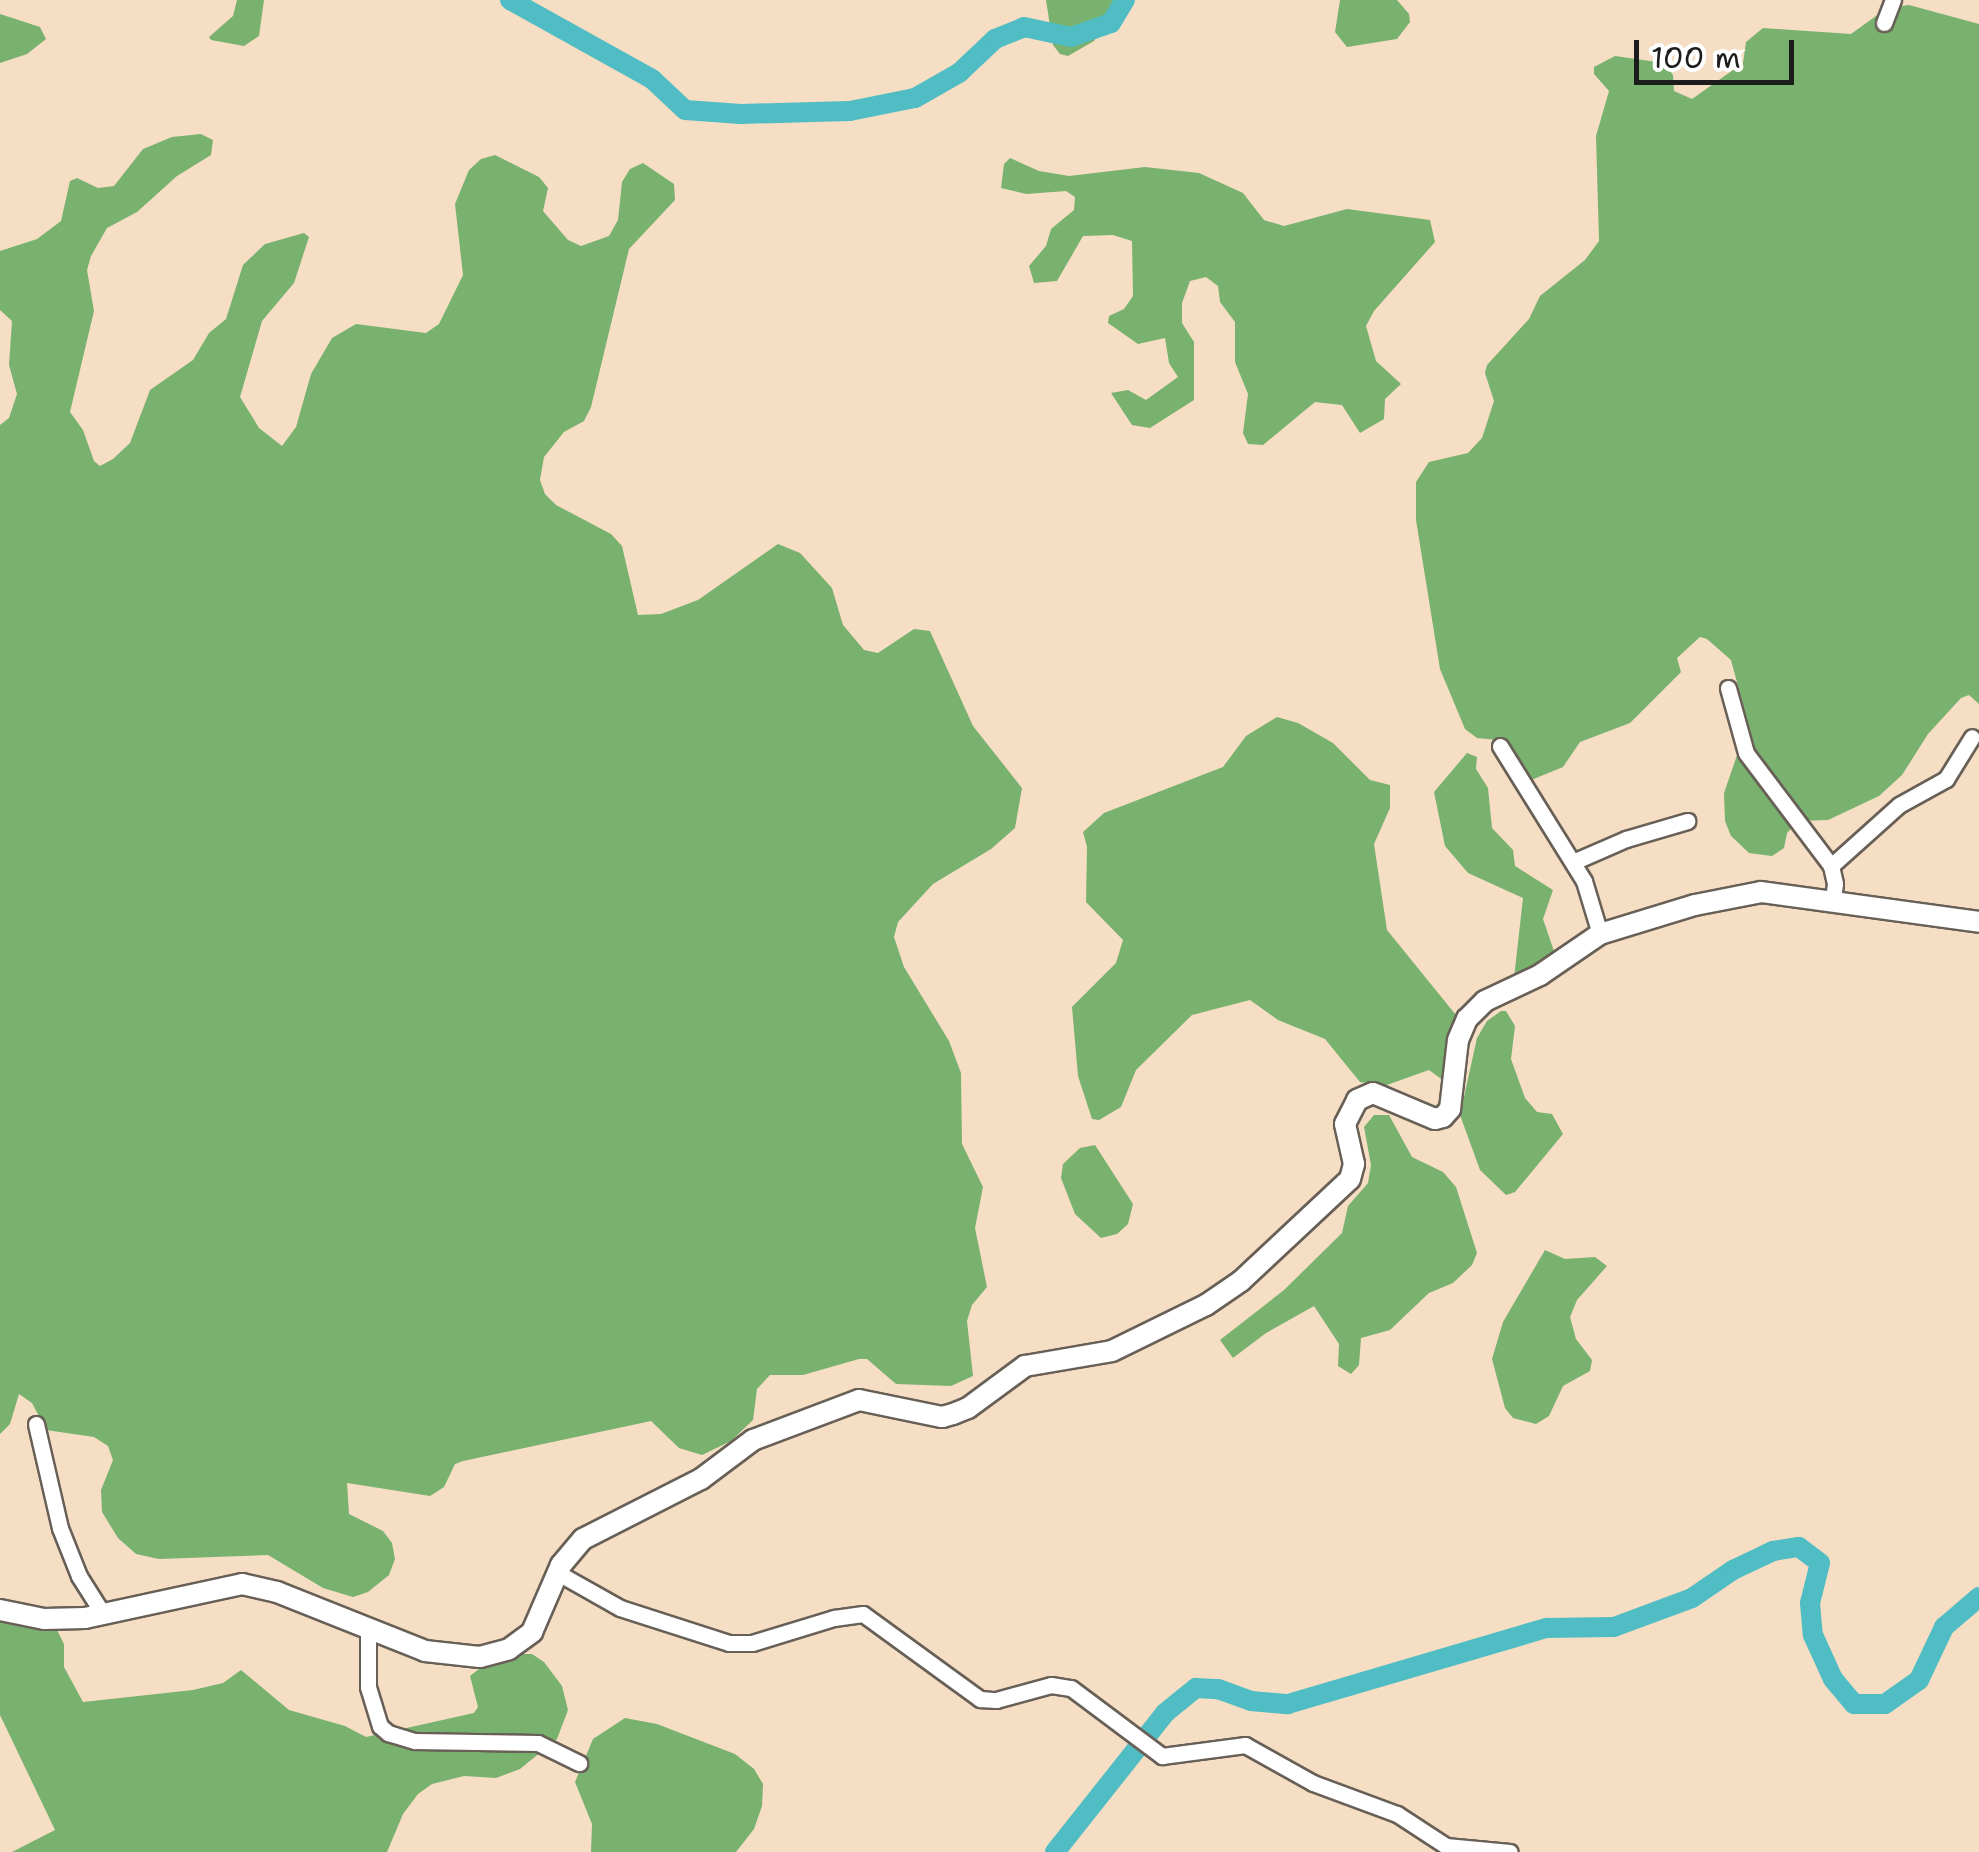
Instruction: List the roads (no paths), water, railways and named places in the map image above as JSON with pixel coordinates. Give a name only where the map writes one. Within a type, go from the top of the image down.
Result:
[{"type":"main road","points":[[0,1610],[44,1619],[103,1614],[242,1584],[277,1592],[425,1651],[494,1655],[519,1645],[532,1632],[558,1572],[584,1539],[701,1479],[753,1440],[860,1400],[942,1417],[953,1414],[974,1405],[1026,1366],[1112,1351],[1206,1305],[1252,1272],[1350,1179],[1354,1164],[1345,1124],[1357,1100],[1373,1092],[1435,1120],[1443,1117],[1450,1108],[1458,1040],[1467,1019],[1485,1002],[1540,974],[1600,934],[1695,904],[1761,892],[1979,922]]},
{"type":"street","points":[[1884,24],[1893,0]]},
{"type":"street","points":[[1728,688],[1746,752],[1830,866],[1836,884],[1833,899]]},
{"type":"street","points":[[1830,866],[1898,805],[1946,779],[1972,737]]},
{"type":"street","points":[[1500,746],[1573,862],[1595,908],[1600,934]]},
{"type":"street","points":[[1573,862],[1626,838],[1688,821]]},
{"type":"street","points":[[36,1424],[60,1528],[80,1576],[103,1614]]},
{"type":"street","points":[[558,1572],[620,1608],[702,1637],[752,1643],[834,1618],[863,1614],[980,1699],[996,1700],[1051,1685],[1079,1692],[1150,1752],[1162,1756],[1245,1745],[1313,1784],[1398,1814],[1446,1846],[1510,1852]]},
{"type":"street","points":[[368,1630],[368,1687],[380,1726],[388,1733],[415,1741],[538,1743],[579,1763]]},
{"type":"waterway","points":[[510,0],[652,79],[685,110],[741,114],[850,111],[915,98],[959,73],[995,39],[1024,27],[1071,37],[1111,23],[1125,0]]},
{"type":"waterway","points":[[1055,1852],[1165,1713],[1196,1688],[1218,1689],[1251,1701],[1288,1704],[1547,1628],[1614,1627],[1692,1598],[1733,1570],[1773,1551],[1799,1547],[1820,1563],[1810,1603],[1813,1635],[1833,1679],[1854,1704],[1885,1704],[1919,1680],[1944,1627],[1979,1597]]}]
